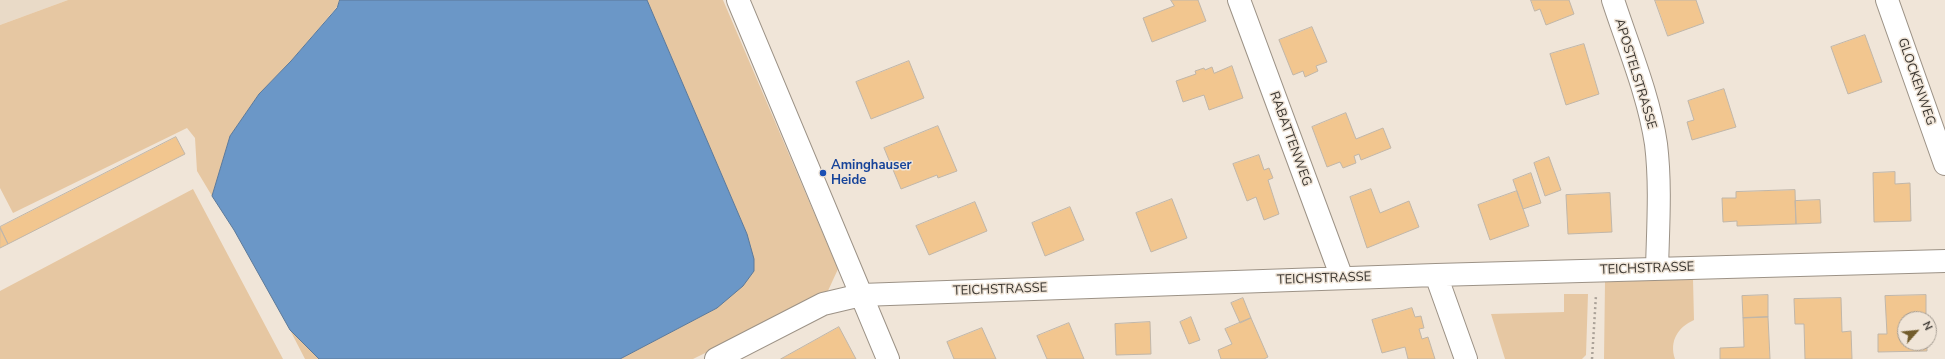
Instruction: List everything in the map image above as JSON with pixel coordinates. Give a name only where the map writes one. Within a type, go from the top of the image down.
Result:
[{"type":"street","points":[[738,0],[888,359]]},
{"type":"street","name":"RABATTENWEG","points":[[1239,0],[1342,278]]},
{"type":"street","name":"APOSTELSTRASSE","points":[[1613,0],[1644,96],[1656,143],[1659,189],[1658,269]]},
{"type":"street","name":"GLOCKENWEG","points":[[1887,0],[1945,164]]},
{"type":"street","name":"TEICHSTRASSE","points":[[716,359],[824,304],[861,295],[1342,278],[1945,260]]},
{"type":"street","points":[[1436,275],[1466,359]]},
{"type":"path","points":[[1592,359],[1597,271]]},
{"type":"shaded area","points":[[0,0],[68,0],[0,25]]},
{"type":"shaded area","points":[[68,0],[340,0],[337,7],[291,61],[259,94],[230,136],[212,196],[197,171],[195,138],[187,128],[13,213],[0,188],[0,25]]},
{"type":"shaded area","points":[[647,0],[723,0],[838,269],[827,293],[693,359],[620,359],[717,308],[747,234]]},
{"type":"shaded area","points":[[193,189],[283,359],[0,359],[0,291]]},
{"type":"shaded area","points":[[1693,279],[1694,320],[1683,327],[1676,335],[1673,346],[1675,359],[1604,359],[1605,282]]},
{"type":"shaded area","points":[[1564,294],[1588,294],[1586,355],[1582,359],[1505,359],[1491,314],[1564,312]]},
{"type":"shaded area","points":[[290,330],[319,359],[305,359]]},
{"type":"water","points":[[340,0],[647,0],[747,234],[754,259],[754,271],[743,286],[717,308],[620,359],[319,359],[290,330],[234,230],[212,196],[230,136],[259,94],[291,61],[337,8]]},
{"type":"building","points":[[1171,0],[1198,0],[1206,21],[1152,42],[1143,18],[1174,6]]},
{"type":"building","points":[[1531,0],[1569,0],[1574,14],[1546,25],[1540,9],[1535,11]]},
{"type":"building","points":[[1655,0],[1696,0],[1704,23],[1668,36]]},
{"type":"building","points":[[1312,27],[1327,62],[1316,66],[1318,71],[1305,77],[1303,71],[1293,75],[1279,40]]},
{"type":"building","points":[[1865,35],[1882,82],[1848,94],[1831,47]]},
{"type":"building","points":[[1584,44],[1599,94],[1566,105],[1550,54]]},
{"type":"building","points":[[909,61],[924,98],[871,119],[856,82]]},
{"type":"building","points":[[1232,66],[1243,98],[1209,110],[1204,95],[1183,102],[1176,81],[1196,74],[1195,71],[1204,68],[1205,70],[1212,67],[1214,73]]},
{"type":"building","points":[[1724,89],[1736,127],[1692,140],[1687,122],[1694,120],[1688,101]]},
{"type":"building","points":[[1346,113],[1356,139],[1383,128],[1391,148],[1361,160],[1359,154],[1354,156],[1356,163],[1343,168],[1340,162],[1327,167],[1312,127]]},
{"type":"building","points":[[938,126],[957,171],[938,178],[937,175],[901,189],[884,148]]},
{"type":"building","points":[[176,137],[185,154],[8,244],[0,227]]},
{"type":"building","points":[[1259,155],[1264,170],[1269,168],[1273,178],[1268,180],[1279,214],[1264,220],[1256,197],[1247,201],[1233,164]]},
{"type":"building","points":[[1549,157],[1561,190],[1545,196],[1534,163]]},
{"type":"building","points":[[1895,172],[1895,184],[1910,183],[1911,221],[1874,222],[1873,173]]},
{"type":"building","points":[[1531,173],[1541,203],[1523,209],[1513,180]]},
{"type":"building","points":[[1371,189],[1380,213],[1409,201],[1419,227],[1367,248],[1350,197]]},
{"type":"building","points":[[1795,190],[1796,224],[1737,226],[1737,221],[1723,222],[1722,198],[1736,198],[1736,192]]},
{"type":"building","points":[[1517,191],[1529,226],[1490,240],[1478,205]]},
{"type":"building","points":[[1610,193],[1612,232],[1568,234],[1566,195]]},
{"type":"building","points":[[1172,199],[1187,238],[1151,252],[1136,213]]},
{"type":"building","points":[[1820,200],[1821,223],[1796,224],[1795,201]]},
{"type":"building","points":[[975,202],[987,231],[929,255],[916,226]]},
{"type":"building","points":[[1070,207],[1084,240],[1045,256],[1032,223]]},
{"type":"building","points":[[0,228],[8,244],[0,248]]},
{"type":"building","points":[[1768,295],[1768,317],[1743,318],[1742,296]]},
{"type":"building","points":[[1926,295],[1926,311],[1897,311],[1897,351],[1927,351],[1878,352],[1878,334],[1887,334],[1885,296]]},
{"type":"building","points":[[1243,298],[1251,318],[1240,323],[1231,303]]},
{"type":"building","points":[[1841,298],[1842,332],[1851,331],[1852,359],[1805,359],[1804,324],[1795,324],[1794,299]]},
{"type":"building","points":[[1412,308],[1415,317],[1421,316],[1424,328],[1419,329],[1422,339],[1428,337],[1435,359],[1408,359],[1405,347],[1382,353],[1372,320]]},
{"type":"building","points":[[1191,317],[1200,340],[1189,344],[1180,322]]},
{"type":"building","points":[[1768,317],[1770,359],[1720,359],[1720,348],[1744,347],[1743,318]]},
{"type":"building","points":[[1251,318],[1268,357],[1264,359],[1221,359],[1218,350],[1232,344],[1225,329]]},
{"type":"building","points":[[1150,322],[1151,354],[1116,355],[1115,324]]},
{"type":"building","points":[[1069,323],[1084,359],[1047,359],[1037,336]]},
{"type":"building","points":[[839,327],[856,359],[781,359]]},
{"type":"building","points":[[982,328],[996,359],[954,359],[947,342]]},
{"type":"place","name":"Aminghauser Heide","points":[[823,173]]}]
